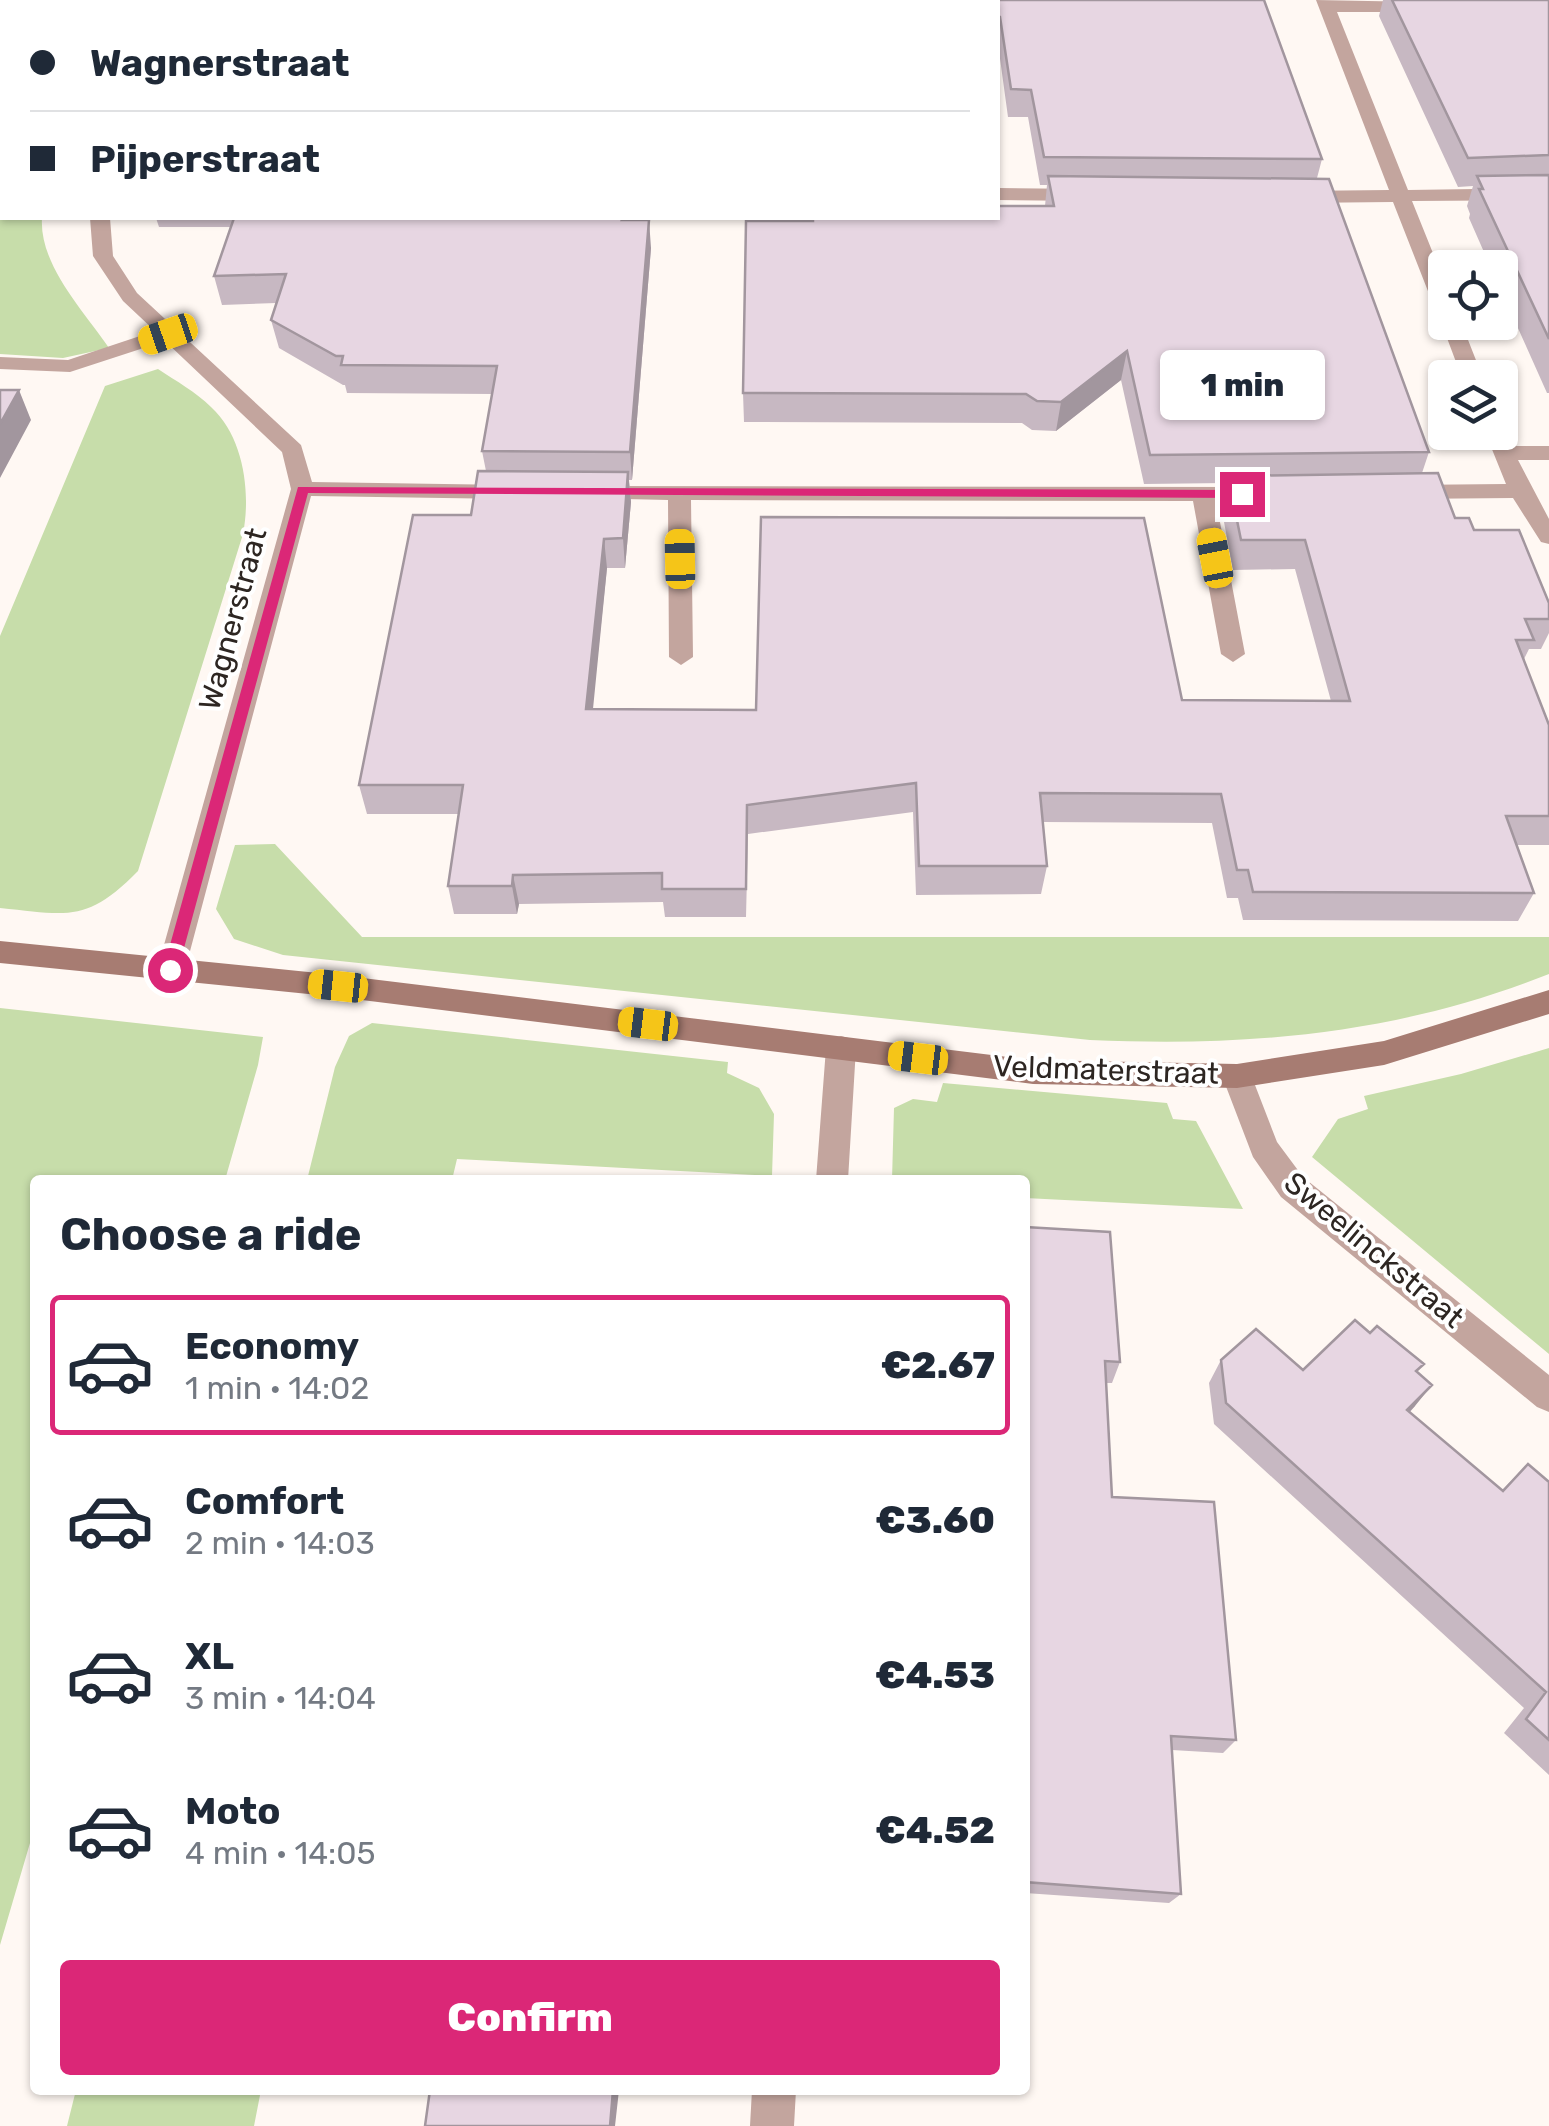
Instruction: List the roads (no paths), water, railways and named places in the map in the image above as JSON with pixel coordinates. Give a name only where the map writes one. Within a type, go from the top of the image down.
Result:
[{"type":"street","points":[[1428,266],[1326,4],[1441,6]]},
{"type":"street","points":[[1000,194],[1112,195]]},
{"type":"street","points":[[1285,197],[1549,194]]},
{"type":"street","points":[[100,220],[104,256],[130,296],[293,450],[302,490],[1282,494]]},
{"type":"street","points":[[0,363],[70,366],[168,334]]},
{"type":"street","points":[[1518,447],[1549,453]]},
{"type":"street","points":[[1503,450],[1520,491],[1549,537]]},
{"type":"street","name":"Wagnerstraat","points":[[170,970],[302,490]]},
{"type":"street","points":[[1381,493],[1520,491]]},
{"type":"street","points":[[679,494],[682,657]]},
{"type":"street","points":[[1203,495],[1234,654]]},
{"type":"street","name":"Veldmaterstraat","points":[[0,952],[338,986],[1032,1072],[1237,1076],[1384,1052],[1549,1002]]},
{"type":"street","points":[[832,1175],[841,1048]]},
{"type":"street","name":"Sweelinckstraat","points":[[1237,1076],[1264,1148],[1292,1187],[1549,1396]]},
{"type":"street","points":[[772,2126],[774,2095]]}]
